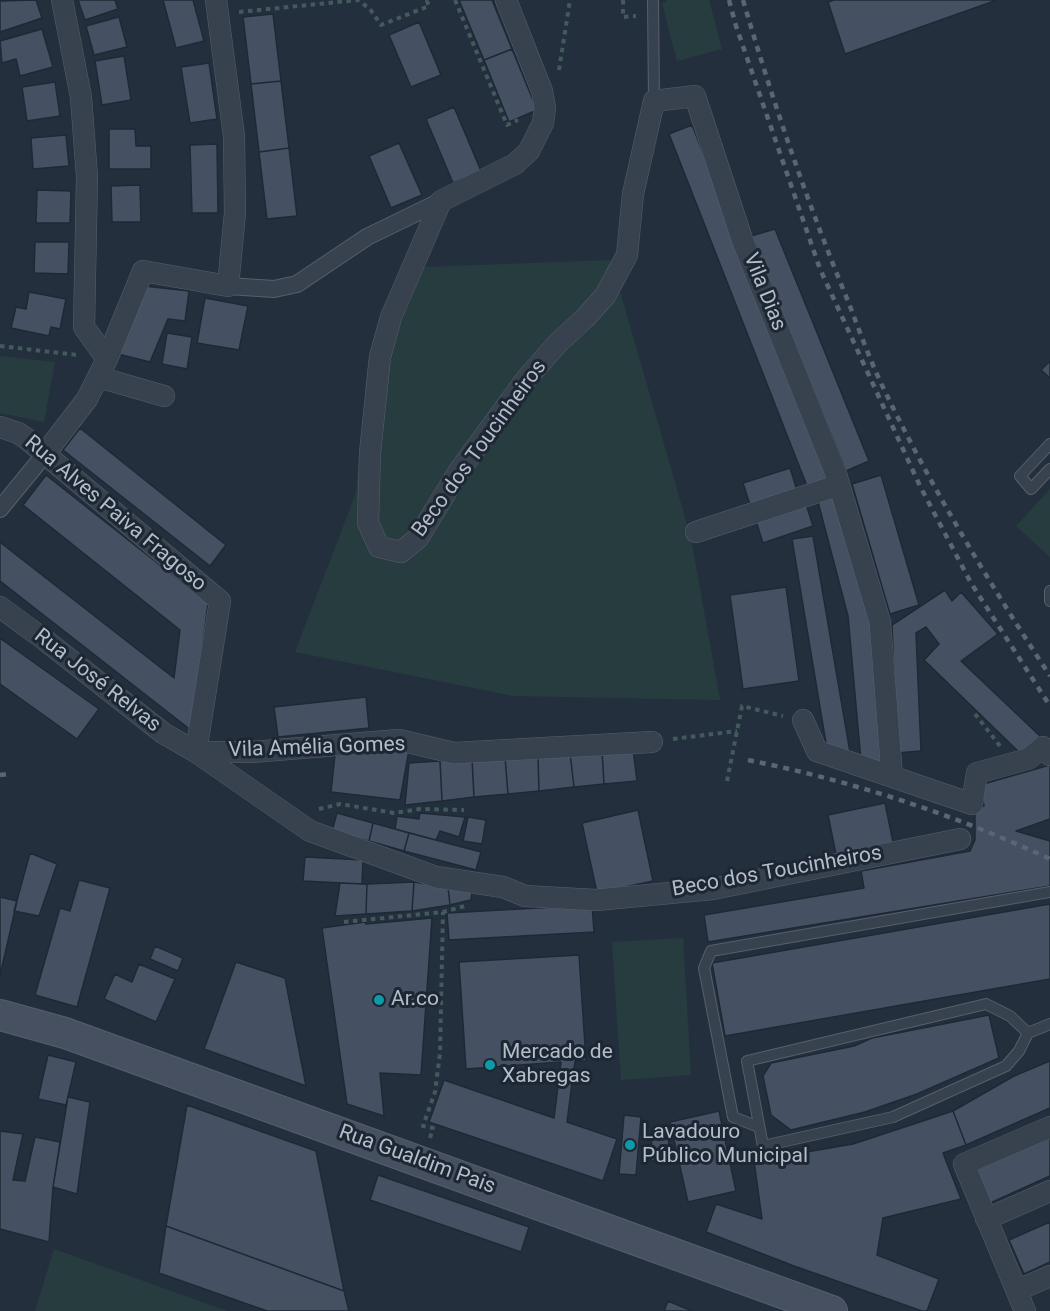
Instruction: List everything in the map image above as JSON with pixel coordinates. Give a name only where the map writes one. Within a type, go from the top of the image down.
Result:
[{"type":"main road","name":"Rua Gualdim Pais","points":[[0,1015],[65,1034],[832,1311]]},
{"type":"street","points":[[62,0],[81,97],[86,166],[84,327],[102,368],[164,396]]},
{"type":"street","points":[[0,509],[87,399],[143,272],[228,286],[274,290],[297,284],[367,237],[515,164],[529,150],[543,123],[545,108],[542,91],[506,0]]},
{"type":"street","points":[[217,7],[234,136],[235,213],[228,286]]},
{"type":"street","name":"Vila Dias","points":[[654,101],[695,96],[742,239],[839,485],[880,622],[892,776]]},
{"type":"street","name":"Beco dos Toucinheiros","points":[[441,201],[391,317],[380,357],[375,396],[370,453],[368,523],[379,547],[401,552],[418,538],[459,471],[527,378],[604,296],[627,255],[633,194],[654,101]]},
{"type":"street","name":"Rua Alves Paiva Fragoso","points":[[0,427],[18,433],[45,454],[220,601],[196,752]]},
{"type":"street","points":[[696,532],[839,485]]},
{"type":"street","name":"Rua José Relvas","points":[[0,608],[163,732],[196,752]]},
{"type":"street","points":[[803,720],[817,751],[972,804],[977,772],[1028,759],[1043,747],[1050,755]]},
{"type":"street","name":"Vila Amélia Gomes","points":[[196,752],[252,752],[399,740],[454,753],[652,742]]},
{"type":"street","name":"Beco dos Toucinheiros","points":[[196,752],[310,831],[436,877],[503,887],[525,896],[596,900],[713,889],[960,839]]},
{"type":"street","points":[[1025,1311],[964,1164],[1050,1127]]},
{"type":"street","points":[[987,1219],[1050,1191]]},
{"type":"street","points":[[1018,1290],[1050,1276]]},
{"type":"lane","points":[[653,0],[654,101]]},
{"type":"lane","points":[[1050,444],[1020,476],[1031,489],[1050,469]]},
{"type":"lane","points":[[1050,591],[1050,601]]},
{"type":"lane","points":[[759,1127],[733,1117],[704,968],[711,951],[1050,892]]},
{"type":"lane","points":[[1028,1033],[1010,1016],[986,1004],[747,1061],[763,1146],[893,1117],[1006,1066],[1019,1051],[1028,1033],[1050,1024]]},
{"type":"path","points":[[217,7],[358,0],[370,9],[381,26],[429,6],[427,1],[429,0]]},
{"type":"path","points":[[623,0],[623,17],[654,16]]},
{"type":"path","points":[[0,346],[102,368]]},
{"type":"path","points":[[727,781],[742,706],[803,720]]},
{"type":"path","points":[[975,714],[1006,754],[1009,765]]},
{"type":"path","points":[[652,742],[737,731]]},
{"type":"path","points":[[289,816],[340,804],[394,813],[420,809],[464,810]]},
{"type":"path","points":[[344,922],[443,912],[471,904]]},
{"type":"path","points":[[423,1162],[433,1128],[423,1126],[435,1092],[440,1053],[443,912]]},
{"type":"green space","points":[[666,0],[709,0],[722,49],[677,61],[662,3],[667,2]]},
{"type":"green space","points":[[611,260],[691,538],[720,700],[514,696],[295,652],[356,493],[368,361],[379,321],[401,268]]},
{"type":"green space","points":[[0,356],[55,362],[44,422],[0,413]]},
{"type":"green space","points":[[1050,489],[1050,557],[1016,526]]},
{"type":"green space","points":[[683,938],[691,1075],[621,1080],[612,942]]},
{"type":"green space","points":[[54,1249],[227,1311],[35,1311]]},
{"type":"building","points":[[36,0],[42,18],[0,32],[0,1]]},
{"type":"building","points":[[78,0],[115,0],[118,9],[85,20]]},
{"type":"building","points":[[163,0],[193,0],[204,41],[176,48]]},
{"type":"building","points":[[459,0],[492,0],[512,49],[484,60]]},
{"type":"building","points":[[834,0],[997,0],[845,54],[828,2]]},
{"type":"building","points":[[273,14],[281,81],[251,84],[243,17]]},
{"type":"building","points":[[119,17],[127,47],[94,55],[86,26]]},
{"type":"building","points":[[419,22],[441,75],[411,87],[389,35]]},
{"type":"building","points":[[42,29],[53,67],[20,76],[16,59],[2,63],[0,41]]},
{"type":"building","points":[[512,49],[537,110],[509,122],[484,60]]},
{"type":"building","points":[[124,56],[131,100],[102,105],[95,61]]},
{"type":"building","points":[[209,63],[217,119],[190,123],[181,67]]},
{"type":"building","points":[[281,81],[289,148],[259,152],[251,84]]},
{"type":"building","points":[[55,82],[60,116],[27,121],[22,87]]},
{"type":"building","points":[[454,107],[481,171],[453,183],[426,119]]},
{"type":"building","points":[[692,125],[830,477],[807,486],[669,134]]},
{"type":"building","points":[[109,129],[135,129],[136,146],[151,146],[151,169],[109,169]]},
{"type":"building","points":[[66,135],[69,166],[33,169],[31,138]]},
{"type":"building","points":[[399,143],[422,195],[391,208],[369,156]]},
{"type":"building","points":[[217,144],[218,213],[192,213],[190,145]]},
{"type":"building","points":[[289,148],[297,216],[267,219],[259,152]]},
{"type":"building","points":[[140,185],[141,222],[112,222],[111,186]]},
{"type":"building","points":[[37,190],[71,191],[70,223],[36,223]]},
{"type":"building","points":[[775,229],[869,461],[846,471],[751,236]]},
{"type":"building","points":[[35,242],[69,242],[68,274],[34,273]]},
{"type":"building","points":[[144,286],[189,291],[185,321],[168,319],[150,362],[118,354]]},
{"type":"building","points":[[29,292],[66,299],[60,329],[51,327],[49,336],[11,328],[16,307],[26,309]]},
{"type":"building","points":[[205,298],[248,306],[239,350],[197,343]]},
{"type":"building","points":[[167,333],[192,337],[187,369],[162,364]]},
{"type":"building","points":[[1050,361],[1050,378],[1041,370]]},
{"type":"building","points":[[80,428],[226,545],[210,566],[63,450]]},
{"type":"building","points":[[790,468],[797,490],[750,505],[743,483]]},
{"type":"building","points":[[46,475],[208,603],[192,731],[0,581],[0,542],[174,678],[180,630],[23,505]]},
{"type":"building","points":[[881,475],[919,605],[890,614],[852,484]]},
{"type":"building","points":[[837,492],[871,612],[884,770],[861,761],[848,616],[817,498]]},
{"type":"building","points":[[806,504],[813,526],[763,543],[756,521]]},
{"type":"building","points":[[813,536],[851,758],[827,749],[792,539]]},
{"type":"building","points":[[786,587],[799,681],[743,689],[730,595]]},
{"type":"building","points":[[945,590],[952,601],[961,592],[998,634],[961,661],[1040,736],[1022,755],[924,660],[939,644],[926,627],[916,633],[921,751],[897,753],[892,625]]},
{"type":"building","points":[[0,638],[99,709],[77,739],[0,684]]},
{"type":"building","points":[[366,697],[369,728],[278,737],[274,707]]},
{"type":"building","points":[[633,749],[637,781],[604,784],[602,751]]},
{"type":"building","points":[[409,750],[400,800],[331,792],[335,755]]},
{"type":"building","points":[[602,751],[604,784],[574,787],[570,753]]},
{"type":"building","points":[[570,753],[574,787],[539,791],[538,755]]},
{"type":"building","points":[[538,755],[539,791],[508,794],[505,757]]},
{"type":"building","points":[[505,757],[508,794],[474,797],[472,759]]},
{"type":"building","points":[[472,759],[474,797],[442,801],[440,761]]},
{"type":"building","points":[[440,761],[442,801],[405,805],[409,763]]},
{"type":"building","points":[[1050,765],[1050,819],[1016,831],[1050,841],[1050,886],[708,942],[704,915],[864,888],[861,871],[970,851],[975,840],[975,810],[984,806],[980,785]]},
{"type":"building","points":[[885,803],[894,847],[837,859],[828,815]]},
{"type":"building","points":[[638,810],[653,881],[597,893],[582,823]]},
{"type":"building","points":[[337,813],[373,823],[369,841],[332,831]]},
{"type":"building","points":[[420,813],[465,817],[459,837],[440,831],[436,840],[395,829],[397,816],[419,819]]},
{"type":"building","points":[[468,817],[486,820],[482,844],[463,841]]},
{"type":"building","points":[[373,823],[409,833],[404,851],[369,841]]},
{"type":"building","points":[[409,833],[481,852],[476,870],[404,851]]},
{"type":"building","points":[[30,853],[57,864],[39,916],[14,911]]},
{"type":"building","points":[[305,857],[363,860],[362,884],[303,881]]},
{"type":"building","points":[[79,880],[110,888],[77,1007],[35,995],[60,908],[70,911]]},
{"type":"building","points":[[414,882],[448,887],[450,905],[412,911]]},
{"type":"building","points":[[414,882],[412,911],[366,914],[367,884]]},
{"type":"building","points":[[340,883],[367,884],[366,914],[335,916]]},
{"type":"building","points":[[448,887],[472,891],[471,900],[450,905]]},
{"type":"building","points":[[0,897],[17,901],[0,976]]},
{"type":"building","points":[[1050,904],[1050,979],[725,1036],[712,963]]},
{"type":"building","points":[[592,905],[594,932],[449,940],[447,913]]},
{"type":"building","name":"Ar.co","points":[[432,918],[421,1075],[380,1073],[384,1116],[347,1104],[322,928],[365,922],[366,924]]},
{"type":"building","points":[[155,946],[183,958],[178,971],[150,959]]},
{"type":"building","name":"Mercado de Xabregas","points":[[579,955],[586,1061],[575,1061],[567,1122],[617,1139],[603,1181],[429,1122],[444,1080],[554,1118],[561,1062],[466,1069],[459,962]]},
{"type":"building","points":[[236,962],[285,978],[306,1086],[204,1049]]},
{"type":"building","points":[[139,964],[175,979],[156,1022],[104,999],[115,974],[132,982]]},
{"type":"building","points":[[989,1015],[999,1058],[917,1094],[865,1112],[791,1130],[771,1115],[763,1076],[771,1063],[854,1046],[872,1038]]},
{"type":"building","points":[[48,1055],[76,1062],[66,1105],[38,1099]]},
{"type":"building","points":[[1050,1061],[1050,1108],[966,1145],[953,1111],[1014,1076]]},
{"type":"building","points":[[68,1097],[90,1102],[77,1194],[53,1187]]},
{"type":"building","points":[[187,1105],[316,1151],[344,1291],[166,1226]]},
{"type":"building","points":[[719,1111],[736,1191],[688,1202],[670,1122]]},
{"type":"building","points":[[953,1111],[966,1145],[943,1153],[961,1199],[883,1218],[877,1255],[939,1279],[927,1311],[794,1266],[706,1232],[716,1204],[762,1219],[754,1161],[853,1144]]},
{"type":"building","name":"Lavadouro Público Municipal","points":[[624,1115],[641,1117],[636,1175],[619,1174]]},
{"type":"building","points":[[652,1129],[669,1130],[668,1161],[651,1161]]},
{"type":"building","points":[[0,1131],[23,1134],[13,1180],[25,1181],[35,1137],[60,1142],[53,1187],[49,1242],[0,1229]]},
{"type":"building","points":[[1050,1132],[1050,1176],[988,1204],[972,1166]]},
{"type":"building","points":[[378,1175],[529,1227],[521,1252],[370,1200]]},
{"type":"building","points":[[1050,1222],[1050,1262],[1024,1274],[1009,1240]]},
{"type":"building","points":[[166,1226],[344,1291],[349,1311],[267,1311],[159,1273]]},
{"type":"building","points":[[668,1301],[692,1311],[664,1311]]},
{"type":"railway","points":[[729,0],[820,269],[920,486],[971,583],[1050,706]]},
{"type":"railway","points":[[743,0],[766,76],[805,189],[880,381],[960,532],[1050,676]]},
{"type":"railway","points":[[748,760],[787,768],[902,800],[1050,859]]},
{"type":"railway","points":[[0,775],[8,774]]},
{"type":"place","name":"Ar.co","points":[[379,1000]]},
{"type":"place","name":"Mercado de Xabregas","points":[[490,1065]]},
{"type":"place","name":"Lavadouro Público Municipal","points":[[630,1145]]}]
